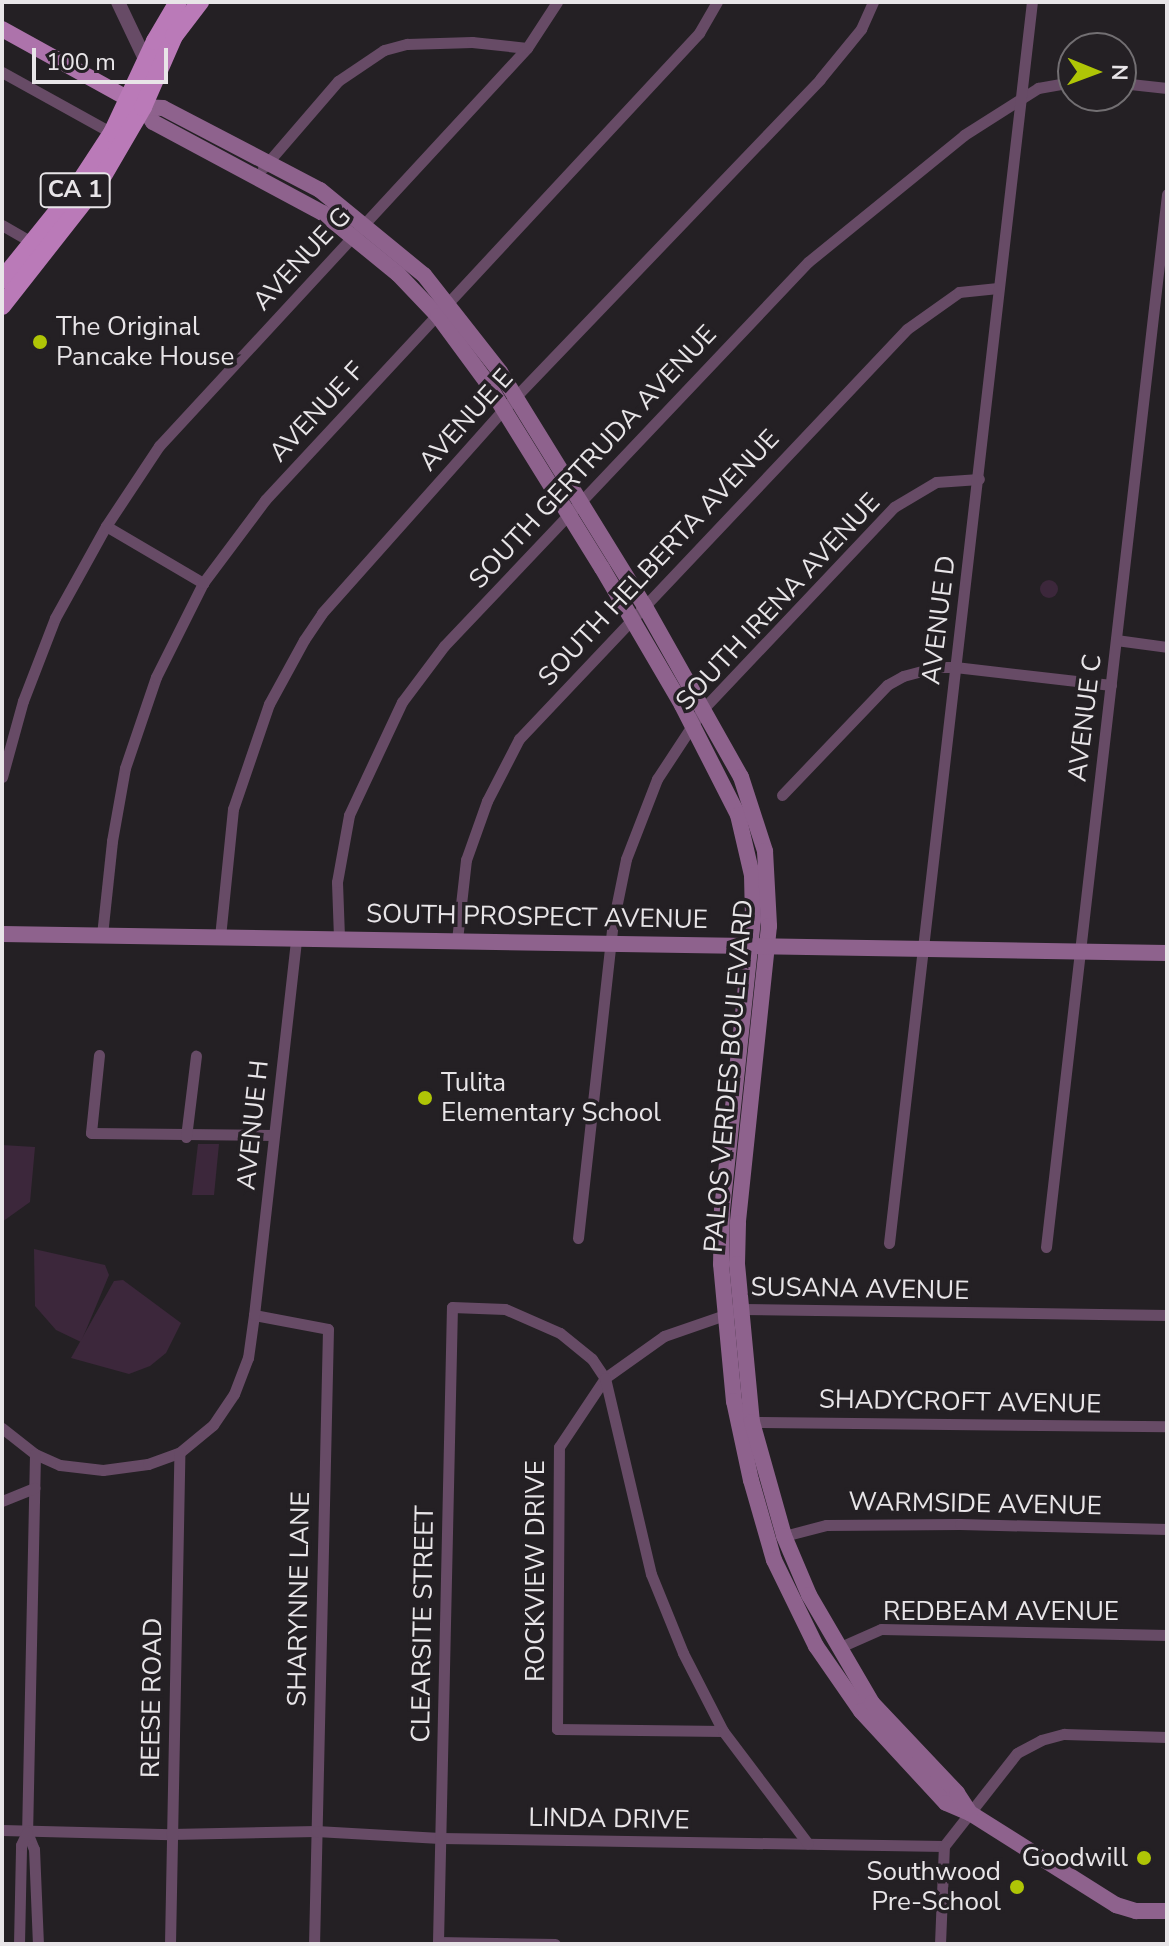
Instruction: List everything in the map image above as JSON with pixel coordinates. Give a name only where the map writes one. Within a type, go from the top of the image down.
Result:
[{"type":"highway","name":"CA 1","points":[[2,306],[112,133],[136,103],[146,61],[178,2]]},
{"type":"highway","points":[[181,25],[179,18],[190,2]]},
{"type":"highway","name":"CA 1","points":[[2,280],[89,197],[136,103],[181,25],[200,2]]},
{"type":"main road","name":"PALOS VERDES BOULEVARD","points":[[2,29],[136,103],[153,122],[359,230]]},
{"type":"main road","name":"PALOS VERDES BOULEVARD","points":[[136,103],[160,107],[268,160],[320,190],[398,274],[444,310],[508,404],[581,501],[741,777],[758,827],[768,889],[722,1209],[721,1264],[734,1311],[774,1560],[838,1648],[866,1707]]},
{"type":"main road","name":"PALOS VERDES BOULEVARD","points":[[508,404],[568,515],[693,725],[738,815],[752,875],[760,945]]},
{"type":"main road","name":"SOUTH PROSPECT AVENUE","points":[[2,934],[339,937],[1167,953]]},
{"type":"main road","name":"PALOS VERDES BOULEVARD","points":[[734,1311],[734,1401],[761,1484],[784,1536],[816,1646],[866,1707],[957,1793],[970,1813],[1116,1905],[1136,1911],[1167,1911]]},
{"type":"street","points":[[118,2],[146,61]]},
{"type":"street","name":"AVENUE G","points":[[2,777],[23,701],[55,618],[106,526],[159,446],[527,48],[557,2]]},
{"type":"street","name":"AVENUE F","points":[[102,935],[112,841],[125,768],[156,677],[203,583],[265,500],[699,33],[717,2]]},
{"type":"street","name":"AVENUE E","points":[[220,937],[233,809],[252,745],[290,664],[322,613],[508,404],[820,79],[861,29],[873,2]]},
{"type":"street","name":"AVENUE D","points":[[889,1243],[1032,2]]},
{"type":"street","points":[[258,175],[338,81],[384,50],[407,44],[472,42],[527,48]]},
{"type":"street","points":[[2,72],[112,133]]},
{"type":"street","name":"SOUTH GERTRUDA AVENUE","points":[[339,937],[337,882],[349,815],[402,702],[444,646],[808,262],[964,135],[1038,88],[1057,85]]},
{"type":"street","points":[[1137,85],[1167,88]]},
{"type":"street","name":"AVENUE C","points":[[1046,1247],[1167,194]]},
{"type":"street","points":[[2,225],[40,247]]},
{"type":"street","name":"SOUTH HELBERTA AVENUE","points":[[457,940],[466,860],[487,801],[519,739],[907,329],[959,292],[998,288]]},
{"type":"street","name":"SOUTH IRENA AVENUE","points":[[578,1238],[612,943],[626,859],[657,779],[703,709],[894,507],[936,482],[979,479]]},
{"type":"street","points":[[106,526],[203,583]]},
{"type":"street","points":[[1116,640],[1167,647]]},
{"type":"street","points":[[782,795],[887,685],[917,672],[955,667],[1111,685]]},
{"type":"street","name":"AVENUE H","points":[[179,1453],[213,1425],[234,1394],[248,1358],[296,939]]},
{"type":"street","points":[[99,1055],[91,1133],[186,1137],[273,1135]]},
{"type":"street","points":[[186,1137],[196,1056]]},
{"type":"street","name":"CLEARSITE STREET","points":[[555,1944],[438,1942],[452,1307],[505,1309],[560,1333],[592,1359],[605,1378]]},
{"type":"street","name":"SUSANA AVENUE","points":[[605,1378],[664,1336],[734,1311],[1167,1315]]},
{"type":"street","name":"SHARYNNE LANE","points":[[254,1315],[328,1329],[314,1944]]},
{"type":"street","points":[[605,1378],[651,1574],[683,1653],[723,1731],[808,1844]]},
{"type":"street","name":"ROCKVIEW DRIVE","points":[[605,1378],[559,1447],[557,1729],[723,1731]]},
{"type":"street","name":"SHADYCROFT AVENUE","points":[[752,1422],[1167,1426]]},
{"type":"street","points":[[2,1428],[35,1454],[60,1465],[103,1470],[148,1464],[179,1453]]},
{"type":"street","name":"REESE ROAD","points":[[170,1944],[179,1453]]},
{"type":"street","points":[[35,1454],[27,1832],[34,1849],[38,1944]]},
{"type":"street","points":[[2,1501],[34,1488]]},
{"type":"street","name":"WARMSIDE AVENUE","points":[[784,1536],[826,1525],[1167,1529]]},
{"type":"street","name":"REDBEAM AVENUE","points":[[838,1648],[881,1629],[1167,1635]]},
{"type":"street","points":[[940,1944],[944,1846],[1017,1753],[1041,1740],[1064,1734],[1167,1737]]},
{"type":"street","name":"LINDA DRIVE","points":[[2,1830],[171,1834],[316,1831],[440,1838],[944,1846]]},
{"type":"street","points":[[19,1944],[21,1845],[27,1832]]},
{"type":"shaded area","points":[[1045,580],[1053,580],[1058,589],[1056,596],[1045,598],[1040,593],[1040,585]]},
{"type":"shaded area","points":[[198,1144],[219,1144],[214,1195],[192,1195]]},
{"type":"shaded area","points":[[2,1145],[35,1147],[30,1202],[2,1222]]},
{"type":"shaded area","points":[[34,1249],[105,1265],[109,1275],[81,1342],[56,1330],[35,1306]]},
{"type":"shaded area","points":[[123,1280],[181,1323],[166,1353],[150,1366],[129,1374],[71,1358],[114,1281]]},
{"type":"place","name":"The Original Pancake House","points":[[40,342]]},
{"type":"place","name":"Tulita Elementary School","points":[[425,1098]]},
{"type":"place","name":"Goodwill","points":[[1144,1858]]},
{"type":"place","name":"Southwood Pre-School","points":[[1017,1887]]}]
